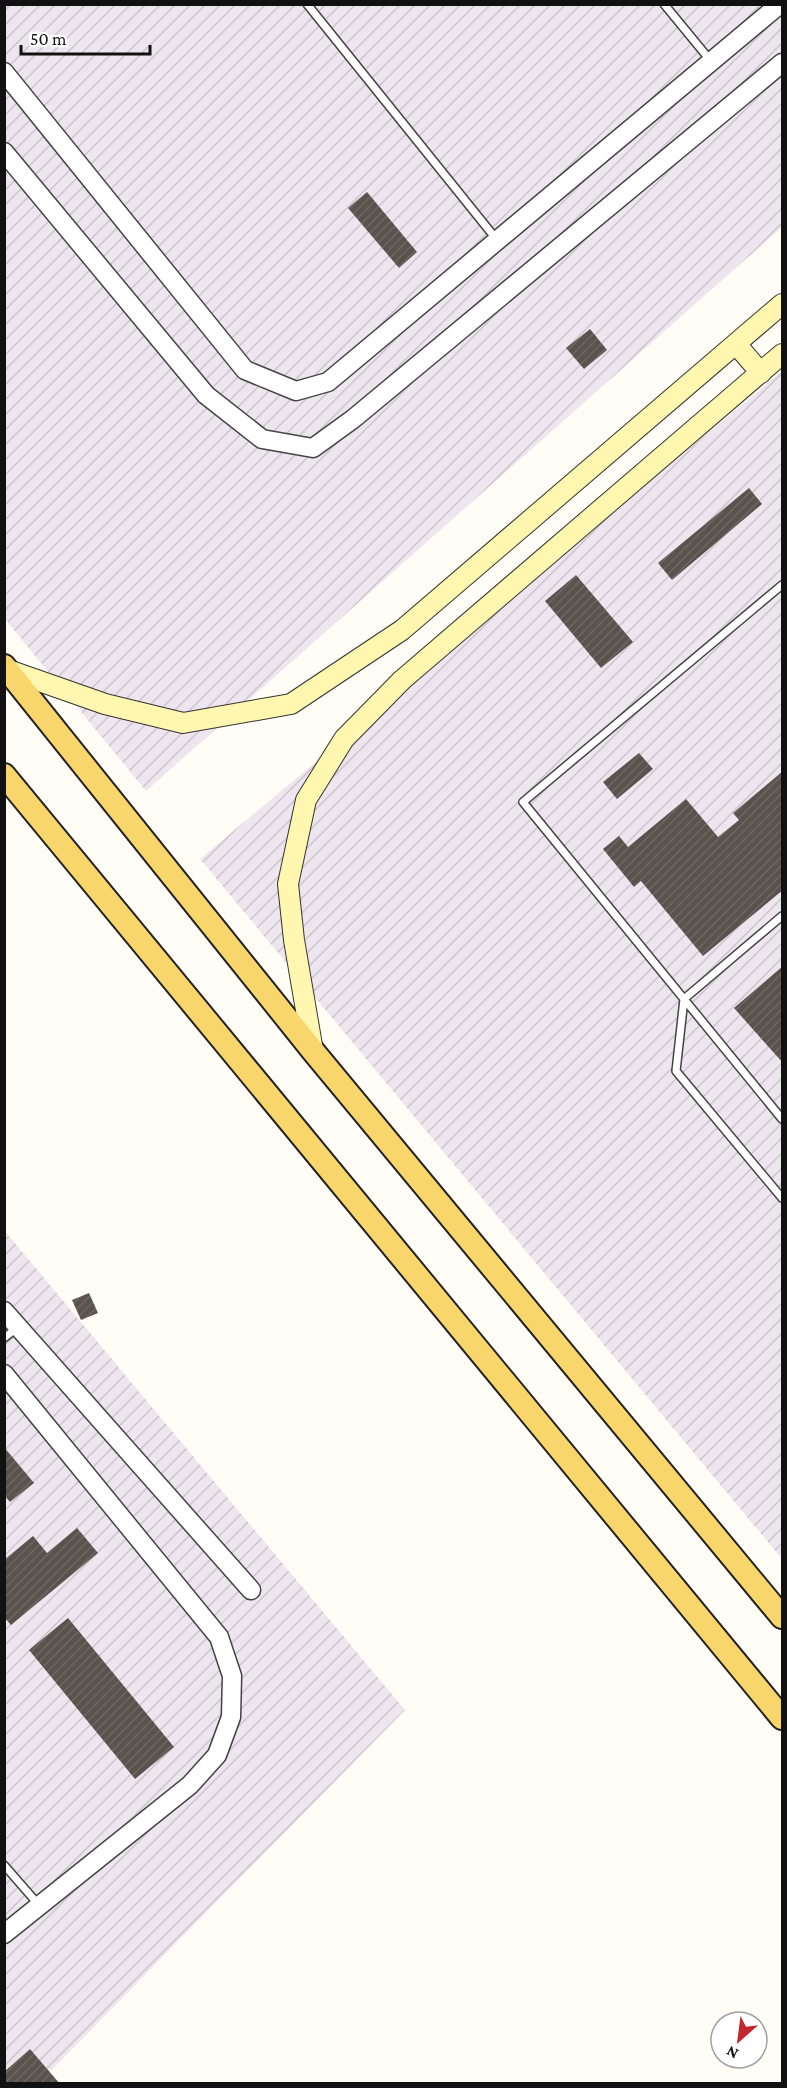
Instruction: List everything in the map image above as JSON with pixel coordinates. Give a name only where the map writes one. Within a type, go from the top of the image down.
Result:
[{"type":"main road","points":[[6,668],[105,704],[183,723],[291,704],[402,630],[783,304]]},
{"type":"main road","points":[[735,344],[761,373]]},
{"type":"main road","points":[[313,1051],[294,940],[288,884],[306,800],[344,739],[402,680],[783,354]]},
{"type":"main road","points":[[6,668],[313,1051],[783,1617]]},
{"type":"main road","points":[[4,775],[783,1718]]},
{"type":"street","points":[[4,72],[245,370],[296,391],[328,381],[780,4]]},
{"type":"street","points":[[4,152],[206,395],[262,439],[313,448],[353,419],[783,63]]},
{"type":"street","points":[[4,1311],[11,1333],[251,1590]]},
{"type":"street","points":[[4,1374],[219,1637],[232,1676],[231,1717],[217,1755],[190,1785],[4,1934]]},
{"type":"lane","points":[[307,4],[497,240]]},
{"type":"lane","points":[[663,4],[711,62]]},
{"type":"lane","points":[[783,585],[523,802],[783,1119]]},
{"type":"lane","points":[[783,916],[684,999],[676,1071],[783,1198]]},
{"type":"lane","points":[[4,1865],[39,1906]]},
{"type":"shaded area","points":[[4,5],[782,5],[782,227],[146,791],[5,619]]},
{"type":"shaded area","points":[[782,371],[782,1559],[200,859]]},
{"type":"shaded area","points":[[4,1230],[405,1710],[38,2084],[4,2083]]},
{"type":"building","points":[[367,192],[417,252],[399,268],[348,208]]},
{"type":"building","points":[[590,329],[607,350],[584,369],[566,348]]},
{"type":"building","points":[[749,488],[762,504],[672,580],[658,563]]},
{"type":"building","points":[[576,575],[633,642],[601,668],[545,601]]},
{"type":"building","points":[[639,753],[653,769],[617,799],[603,782]]},
{"type":"building","points":[[783,771],[783,890],[703,956],[641,881],[634,887],[603,849],[619,836],[628,847],[686,799],[718,837],[739,820],[733,813]]},
{"type":"building","points":[[783,966],[783,1063],[734,1008]]},
{"type":"building","points":[[89,1293],[98,1313],[81,1320],[72,1300]]},
{"type":"building","points":[[4,1447],[34,1483],[10,1502],[4,1495]]},
{"type":"building","points":[[77,1528],[98,1553],[11,1625],[4,1617],[4,1560],[33,1536],[47,1553]]},
{"type":"building","points":[[68,1618],[174,1747],[135,1779],[29,1650]]},
{"type":"building","points":[[30,2049],[60,2084],[4,2084],[4,2072]]}]
